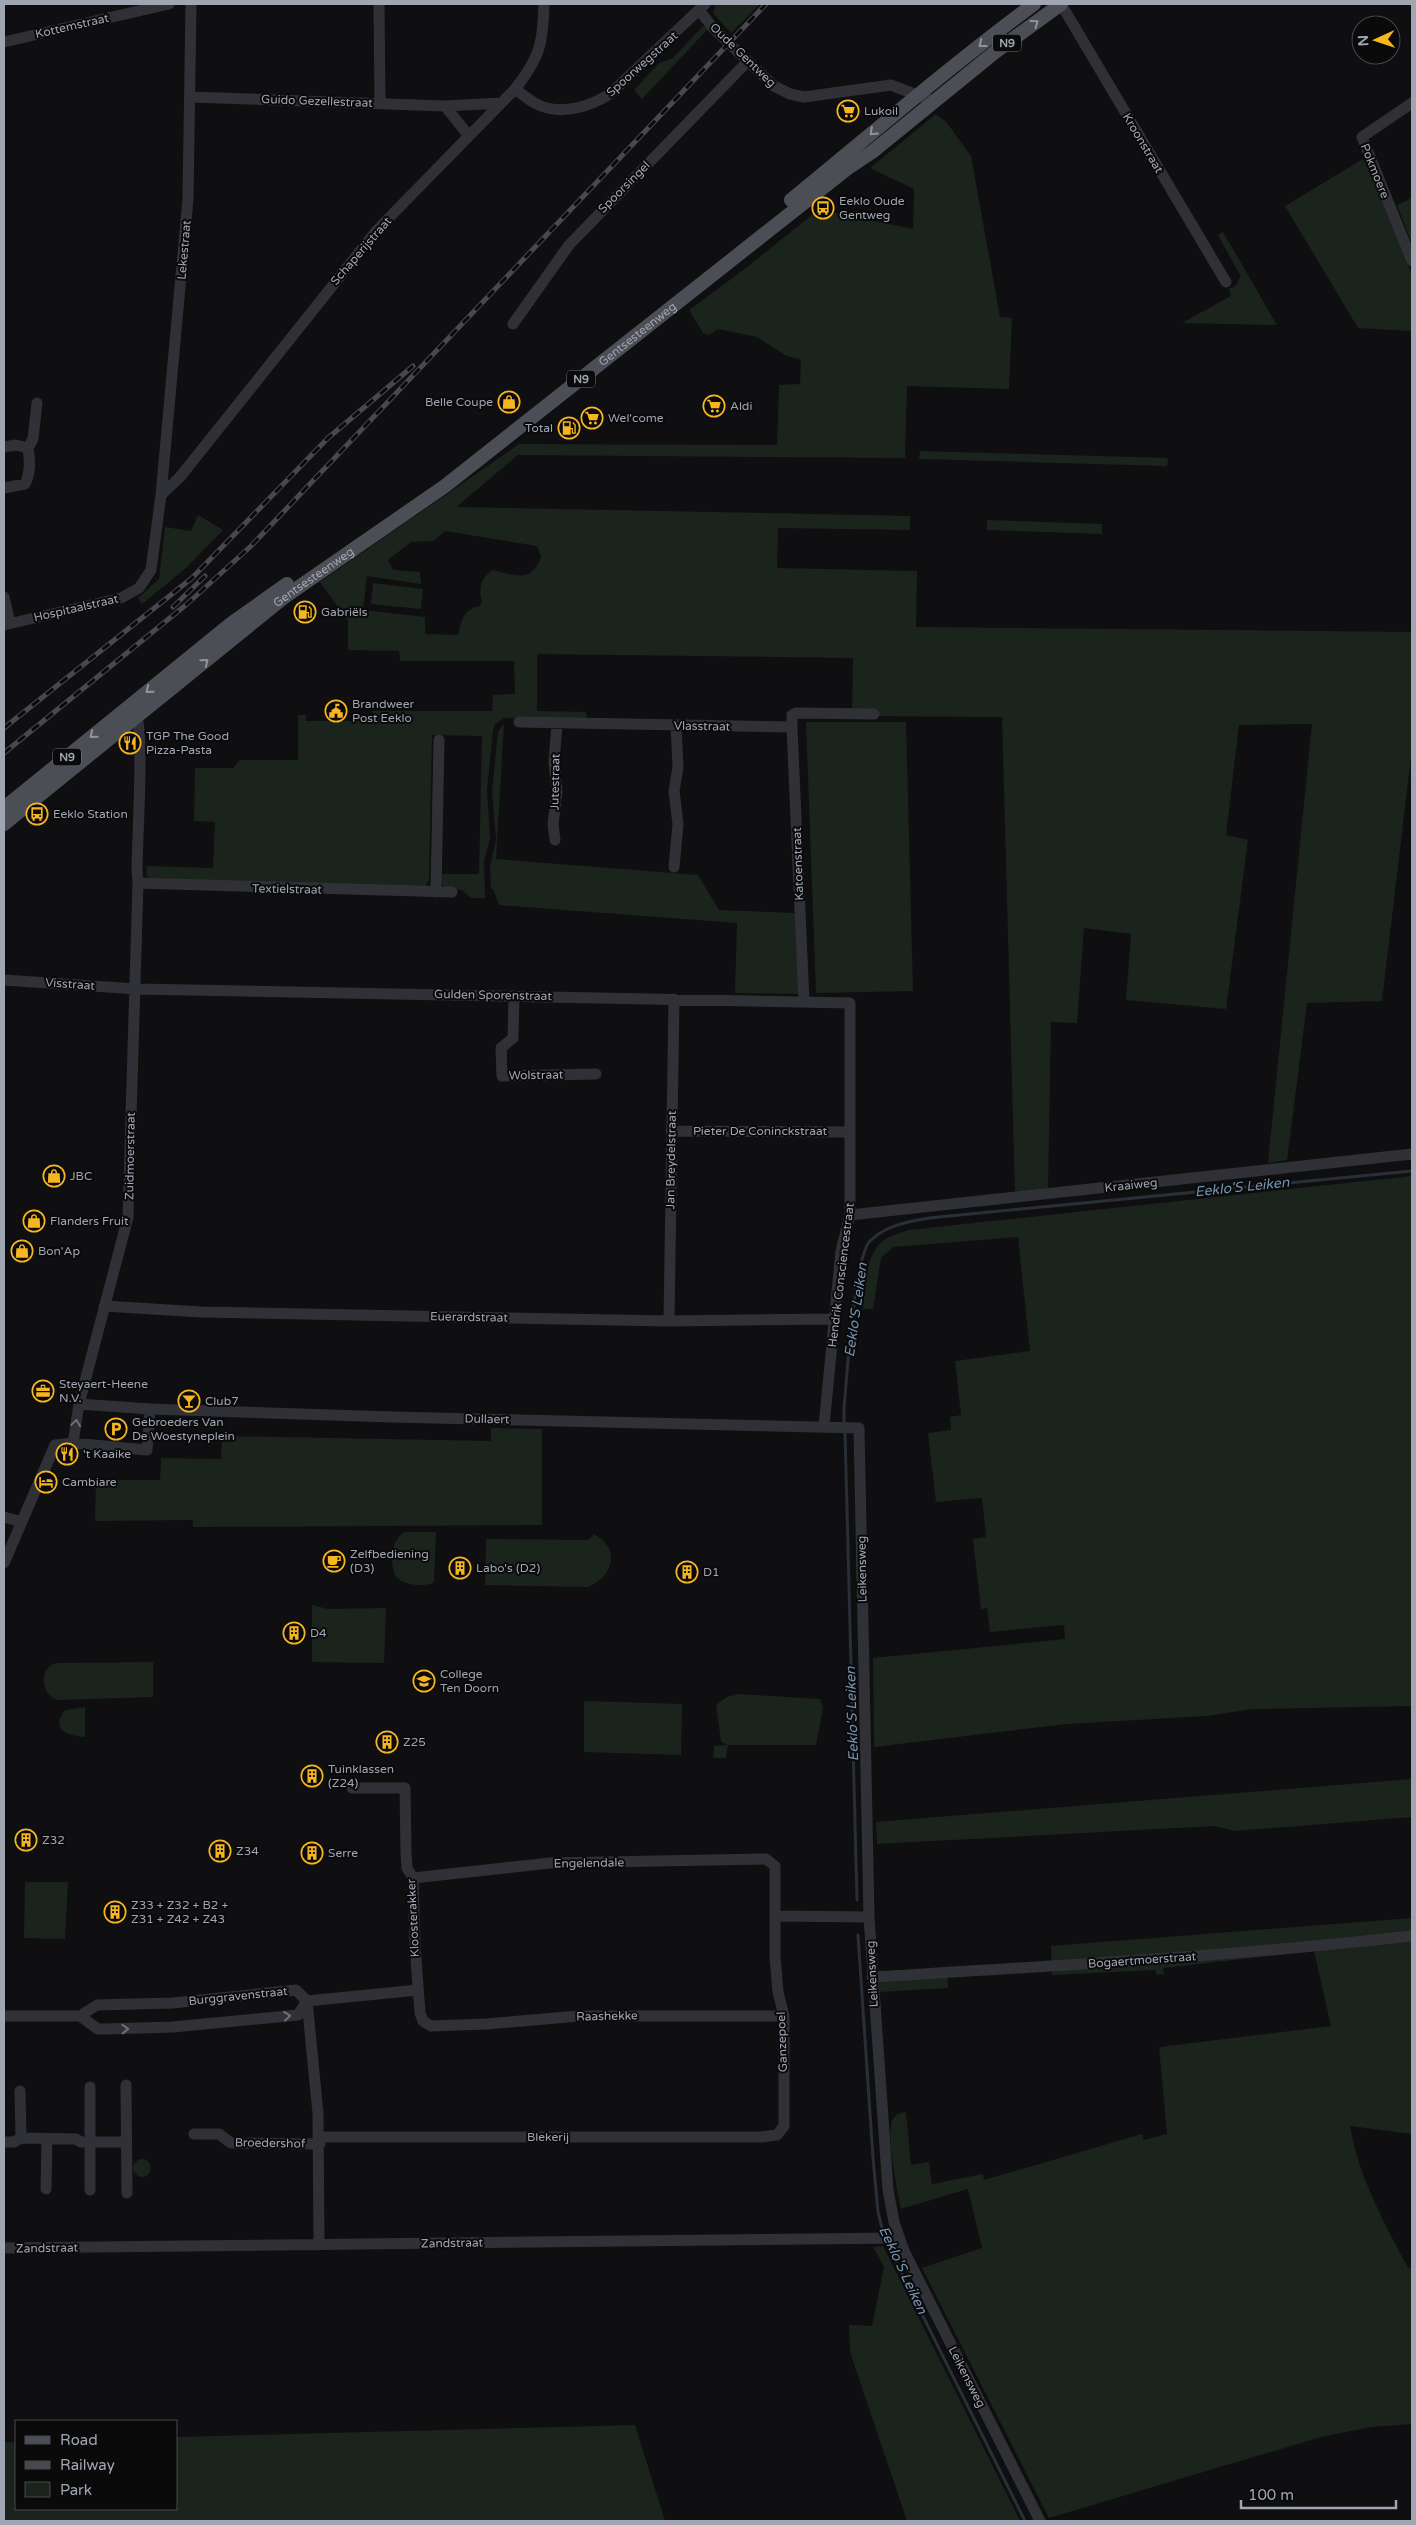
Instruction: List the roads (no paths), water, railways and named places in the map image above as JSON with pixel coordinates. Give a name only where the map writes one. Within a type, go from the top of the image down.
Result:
[{"type":"main road","name":"Gentsesteenweg","points":[[135,710],[238,618],[470,458],[843,160],[916,95],[1034,4]]},
{"type":"main road","name":"Gentsesteenweg","points":[[135,710],[283,598],[445,486],[735,256],[935,102],[995,52],[1061,4]]},
{"type":"main road","name":"N9","points":[[4,808],[135,710]]},
{"type":"main road","name":"N9","points":[[4,824],[135,710]]},
{"type":"street","name":"Kottemstraat","points":[[4,42],[169,4]]},
{"type":"street","name":"Lekestraat","points":[[161,495],[188,199],[191,4]]},
{"type":"street","points":[[379,4],[380,103]]},
{"type":"street","name":"Schaperijstraat","points":[[161,495],[180,478],[377,230],[515,89],[532,67],[539,51],[543,33],[544,4]]},
{"type":"street","name":"Kroonstraat","points":[[1061,4],[1226,282]]},
{"type":"street","name":"Spoorwegstraat","points":[[515,89],[539,106],[553,110],[572,108],[602,100],[612,94],[702,7]]},
{"type":"street","name":"Oude Gentweg","points":[[702,7],[714,28],[774,86],[797,96],[804,97],[891,85],[935,102]]},
{"type":"street","name":"Spoorsingel","points":[[514,324],[569,245],[748,61]]},
{"type":"street","name":"Guido Gezellestraat","points":[[190,97],[445,106],[500,103]]},
{"type":"street","name":"Pokmoere","points":[[1412,103],[1362,137],[1412,261]]},
{"type":"street","points":[[445,106],[469,136]]},
{"type":"street","points":[[4,488],[25,484],[28,477],[28,448],[32,439],[37,403]]},
{"type":"street","points":[[4,447],[16,445],[28,448]]},
{"type":"street","name":"Hospitaalstraat","points":[[7,624],[121,598],[139,588],[151,570],[161,495]]},
{"type":"street","points":[[4,597],[7,624]]},
{"type":"street","name":"Zuidmoerstraat","points":[[73,1442],[79,1404],[128,1217],[136,989],[138,883],[136,868],[140,767],[135,710]]},
{"type":"street","points":[[792,726],[792,715],[796,713],[874,714]]},
{"type":"street","name":"Vlasstraat","points":[[519,722],[676,726],[792,726]]},
{"type":"street","name":"Jutestraat","points":[[555,840],[553,824],[557,792],[554,762],[557,724]]},
{"type":"street","points":[[674,867],[678,824],[674,792],[678,767],[676,726]]},
{"type":"street","name":"Katoenstraat","points":[[792,726],[804,1002]]},
{"type":"street","points":[[436,892],[439,740]]},
{"type":"street","name":"Textielstraat","points":[[138,883],[222,884],[243,888],[452,892]]},
{"type":"street","name":"Visstraat","points":[[4,980],[136,989]]},
{"type":"street","name":"Gulden Sporenstraat","points":[[136,989],[850,1003]]},
{"type":"street","name":"Wolstraat","points":[[514,996],[513,1038],[501,1048],[502,1076],[596,1074]]},
{"type":"street","name":"Jan Breydelstraat","points":[[669,1321],[674,999]]},
{"type":"street","name":"Hendrik Consciencestraat","points":[[824,1426],[841,1251],[850,1215],[850,1003]]},
{"type":"street","name":"Pieter De Coninckstraat","points":[[671,1131],[849,1132]]},
{"type":"street","name":"Kraaiweg","points":[[850,1215],[1412,1154]]},
{"type":"street","name":"Euerardstraat","points":[[104,1306],[201,1312],[669,1321],[833,1319]]},
{"type":"street","points":[[4,1563],[54,1446],[73,1442],[147,1450],[150,1409],[79,1404]]},
{"type":"street","name":"Dullaert","points":[[150,1409],[824,1426]]},
{"type":"street","name":"Leikensweg","points":[[824,1426],[853,1426],[859,1428],[869,1917],[888,2190],[896,2238],[1040,2521]]},
{"type":"street","points":[[4,1518],[22,1522]]},
{"type":"street","name":"Kloosterakker","points":[[352,1788],[405,1788],[407,1868],[413,1878],[420,2013],[423,2021],[431,2026]]},
{"type":"street","name":"Engelendale","points":[[413,1878],[550,1863],[766,1859]]},
{"type":"street","name":"Ganzepoel","points":[[766,1859],[775,1866],[778,1992],[784,2016],[784,2126],[777,2135]]},
{"type":"street","points":[[776,1916],[869,1917]]},
{"type":"street","name":"Bogaertmoerstraat","points":[[872,1977],[1210,1955],[1314,1947],[1412,1936]]},
{"type":"street","name":"Burggravenstraat","points":[[4,2016],[80,2016],[97,2005],[172,2003],[296,1990],[307,2001],[298,2015],[173,2027],[98,2028],[80,2016]]},
{"type":"street","points":[[320,2245],[319,2141],[307,2001],[418,1990]]},
{"type":"street","name":"Raashekke","points":[[431,2026],[486,2024],[579,2016],[784,2016]]},
{"type":"street","points":[[126,2085],[126,2193]]},
{"type":"street","points":[[90,2087],[90,2190]]},
{"type":"street","points":[[20,2091],[21,2138]]},
{"type":"street","name":"Broedershof","points":[[194,2134],[219,2134],[231,2143],[319,2141]]},
{"type":"street","name":"Blekerij","points":[[319,2141],[761,2138],[777,2135]]},
{"type":"street","points":[[4,2142],[14,2142],[21,2138],[126,2142]]},
{"type":"street","points":[[46,2189],[47,2139]]},
{"type":"street","name":"Zandstraat","points":[[4,2248],[896,2238]]},
{"type":"waterway","name":"Eeklo'S Leiken","points":[[844,1424],[849,1346],[860,1270],[864,1252],[870,1241],[883,1231],[905,1223],[929,1218],[1412,1171]]},
{"type":"waterway","name":"Eeklo'S Leiken","points":[[845,1431],[857,1900]]},
{"type":"waterway","name":"Eeklo'S Leiken","points":[[858,1935],[873,2158],[878,2212],[884,2236]]},
{"type":"waterway","name":"Eeklo'S Leiken","points":[[886,2242],[1025,2521]]},
{"type":"railway","points":[[4,753],[187,604],[251,546],[766,4]]},
{"type":"railway","points":[[4,728],[192,578],[328,438],[413,366]]},
{"type":"railway","points":[[173,607],[205,576]]},
{"type":"place","name":"Lukoil","points":[[848,111]]},
{"type":"place","name":"Eeklo Oude Gentweg","points":[[823,208]]},
{"type":"place","name":"Belle Coupe","points":[[509,402]]},
{"type":"place","name":"Aldi","points":[[714,406]]},
{"type":"place","name":"Wel'come","points":[[592,418]]},
{"type":"place","name":"Total","points":[[569,428]]},
{"type":"place","name":"Gabriëls","points":[[305,612]]},
{"type":"place","name":"Brandweer Post Eeklo","points":[[336,711]]},
{"type":"place","name":"TGP The Good Pizza-Pasta","points":[[130,743]]},
{"type":"place","name":"Eeklo Station","points":[[37,814]]},
{"type":"place","name":"JBC","points":[[54,1176]]},
{"type":"place","name":"Flanders Fruit","points":[[34,1221]]},
{"type":"place","name":"Bon'Ap","points":[[22,1251]]},
{"type":"place","name":"Steyaert-Heene N.V.","points":[[43,1391]]},
{"type":"place","name":"Club7","points":[[189,1401]]},
{"type":"place","name":"Gebroeders Van De Woestyneplein","points":[[116,1429]]},
{"type":"place","name":"'t Kaaike","points":[[67,1454]]},
{"type":"place","name":"Cambiare","points":[[46,1482]]},
{"type":"place","name":"Zelfbediening (D3)","points":[[334,1561]]},
{"type":"place","name":"Labo's (D2)","points":[[460,1568]]},
{"type":"place","name":"D1","points":[[687,1572]]},
{"type":"place","name":"D4","points":[[294,1633]]},
{"type":"place","name":"College Ten Doorn","points":[[424,1681]]},
{"type":"place","name":"Z25","points":[[387,1742]]},
{"type":"place","name":"Tuinklassen (Z24)","points":[[312,1776]]},
{"type":"place","name":"Z32","points":[[26,1840]]},
{"type":"place","name":"Z34","points":[[220,1851]]},
{"type":"place","name":"Serre","points":[[312,1853]]},
{"type":"place","name":"Z33 + Z32 + B2 + Z31 + Z42 + Z43","points":[[115,1912]]}]
